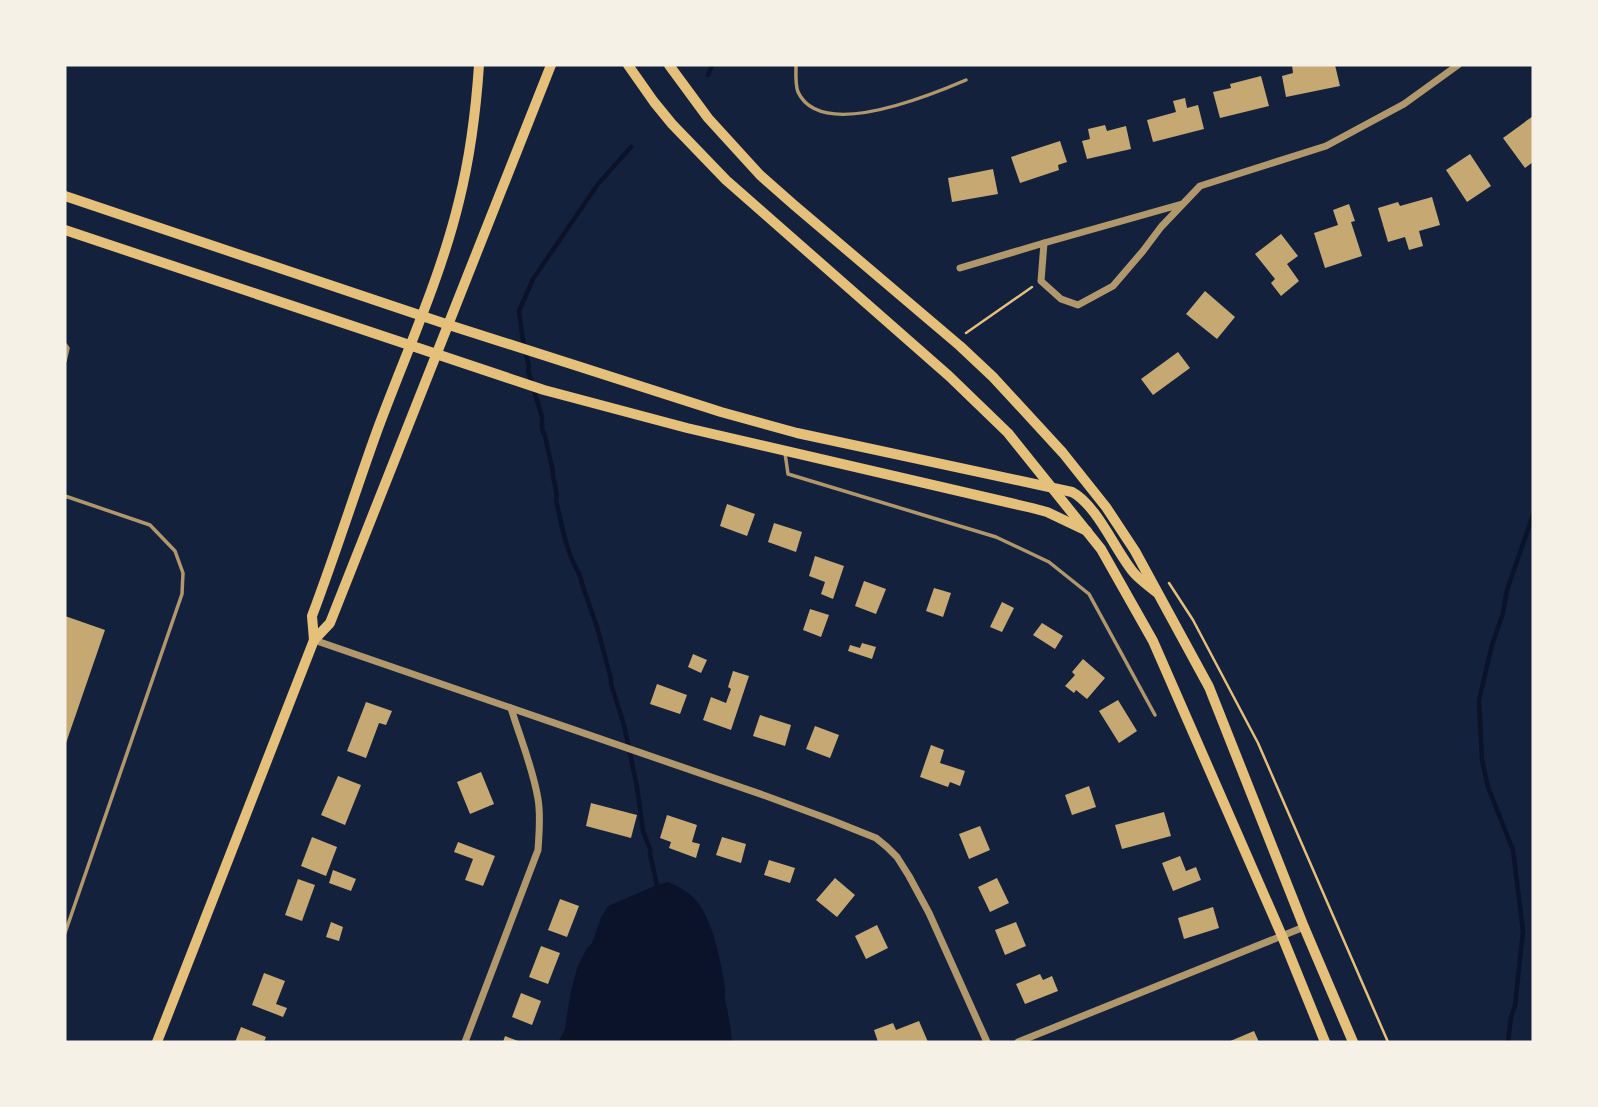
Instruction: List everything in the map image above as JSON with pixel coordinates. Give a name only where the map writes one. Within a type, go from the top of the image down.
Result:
[{"type":"main road","points":[[314,640],[312,616],[445,250],[459,201],[471,142],[479,65]]},
{"type":"main road","points":[[157,1042],[314,640],[330,623],[551,65]]},
{"type":"main road","points":[[628,65],[672,124],[726,180],[949,376],[1008,433],[1101,549],[1153,640],[1282,936],[1325,1042]]},
{"type":"main road","points":[[669,65],[708,118],[760,175],[960,345],[1033,419],[1106,507],[1135,551],[1209,687],[1353,1042]]},
{"type":"main road","points":[[65,196],[449,325],[721,412],[797,433],[1072,492],[1083,500],[1135,574],[1160,595]]},
{"type":"main road","points":[[65,230],[544,390],[687,428],[1032,508],[1087,530]]},
{"type":"street","points":[[1044,243],[1041,281],[1060,299],[1078,305],[1114,286],[1161,227],[1200,186],[1326,146],[1404,104],[1458,65]]},
{"type":"street","points":[[960,268],[1182,204]]},
{"type":"street","points":[[314,640],[766,796],[876,838],[897,858],[914,885],[986,1042]]},
{"type":"street","points":[[465,1042],[538,850],[538,801],[511,708]]},
{"type":"street","points":[[1018,1042],[1304,926]]},
{"type":"lane","points":[[796,65],[797,90],[805,102],[816,109],[834,113],[859,114],[879,111],[939,92],[966,80]]},
{"type":"lane","points":[[65,344],[68,348],[65,361]]},
{"type":"lane","points":[[785,451],[788,474],[996,537],[1049,562],[1089,594],[1155,715]]},
{"type":"lane","points":[[65,496],[150,525],[175,551],[183,573],[182,594],[65,933]]},
{"type":"path","points":[[962,336],[1041,281]]},
{"type":"water","points":[[668,882],[692,897],[708,920],[721,963],[732,1042],[558,1042],[565,1029],[577,968],[592,943],[608,906]]},
{"type":"building","points":[[1292,65],[1335,65],[1340,86],[1286,97],[1282,76],[1293,73]]},
{"type":"building","points":[[1261,76],[1269,106],[1220,118],[1213,92],[1231,88],[1230,84]]},
{"type":"building","points":[[1185,98],[1187,108],[1198,105],[1204,129],[1153,142],[1147,120],[1176,112],[1173,101]]},
{"type":"building","points":[[1533,116],[1533,162],[1525,168],[1503,138]]},
{"type":"building","points":[[1105,125],[1107,131],[1126,126],[1131,149],[1087,159],[1082,141],[1090,139],[1088,129]]},
{"type":"building","points":[[1060,141],[1067,162],[1058,165],[1059,170],[1020,183],[1011,157]]},
{"type":"building","points":[[1470,154],[1491,186],[1467,202],[1446,170]]},
{"type":"building","points":[[993,169],[998,194],[952,202],[948,178]]},
{"type":"building","points":[[1432,197],[1440,225],[1419,231],[1423,246],[1409,250],[1405,237],[1388,242],[1378,208],[1398,202],[1400,206]]},
{"type":"building","points":[[1349,204],[1355,221],[1351,222],[1362,256],[1325,268],[1314,233],[1338,225],[1333,210]]},
{"type":"building","points":[[1281,234],[1298,256],[1287,264],[1299,281],[1281,296],[1271,283],[1275,279],[1255,254]]},
{"type":"building","points":[[1205,291],[1235,317],[1217,339],[1186,314]]},
{"type":"building","points":[[1178,352],[1190,368],[1153,395],[1141,379]]},
{"type":"building","points":[[727,504],[755,514],[747,536],[720,526]]},
{"type":"building","points":[[774,523],[802,532],[796,552],[768,542]]},
{"type":"building","points":[[815,556],[844,566],[833,599],[821,594],[825,582],[809,576]]},
{"type":"building","points":[[864,581],[886,589],[876,614],[855,606]]},
{"type":"building","points":[[934,588],[951,593],[943,617],[926,611]]},
{"type":"building","points":[[1002,602],[1014,608],[1002,632],[990,627]]},
{"type":"building","points":[[810,609],[829,615],[821,637],[803,630]]},
{"type":"building","points":[[65,616],[105,630],[65,746]]},
{"type":"building","points":[[1042,623],[1063,636],[1055,649],[1033,635]]},
{"type":"building","points":[[862,643],[876,647],[872,659],[848,651],[850,645],[860,648]]},
{"type":"building","points":[[693,654],[707,660],[701,673],[688,667]]},
{"type":"building","points":[[1083,659],[1105,678],[1087,699],[1076,690],[1074,693],[1065,686],[1075,675],[1072,672]]},
{"type":"building","points":[[733,671],[749,676],[731,730],[703,720],[711,697],[726,703]]},
{"type":"building","points":[[657,684],[687,695],[680,714],[650,704]]},
{"type":"building","points":[[1118,700],[1137,731],[1119,743],[1099,711]]},
{"type":"building","points":[[366,702],[392,711],[386,725],[379,723],[366,758],[347,751]]},
{"type":"building","points":[[760,715],[791,725],[785,746],[753,736]]},
{"type":"building","points":[[815,726],[839,735],[830,758],[806,749]]},
{"type":"building","points":[[931,745],[944,750],[940,763],[965,771],[960,786],[950,782],[948,787],[920,777]]},
{"type":"building","points":[[481,772],[494,804],[470,814],[457,782]]},
{"type":"building","points":[[338,776],[361,785],[345,825],[321,815]]},
{"type":"building","points":[[1089,786],[1096,807],[1072,815],[1065,795]]},
{"type":"building","points":[[591,803],[637,815],[631,838],[586,826]]},
{"type":"building","points":[[1164,812],[1171,836],[1122,849],[1115,825]]},
{"type":"building","points":[[667,815],[697,825],[692,842],[700,844],[696,858],[669,848],[671,842],[660,838]]},
{"type":"building","points":[[980,826],[990,850],[969,859],[959,834]]},
{"type":"building","points":[[312,837],[337,847],[326,876],[301,866]]},
{"type":"building","points":[[722,837],[746,844],[741,863],[716,855]]},
{"type":"building","points":[[458,842],[495,856],[483,886],[465,880],[473,859],[454,852]]},
{"type":"building","points":[[1180,856],[1186,871],[1196,867],[1201,880],[1173,891],[1162,863]]},
{"type":"building","points":[[769,860],[795,868],[790,883],[764,875]]},
{"type":"building","points":[[333,870],[356,879],[351,891],[329,883]]},
{"type":"building","points":[[835,878],[855,895],[837,917],[816,900]]},
{"type":"building","points":[[997,878],[1009,903],[990,912],[978,887]]},
{"type":"building","points":[[298,879],[315,885],[302,921],[285,915]]},
{"type":"building","points":[[560,899],[579,906],[567,937],[548,930]]},
{"type":"building","points":[[1213,907],[1219,928],[1184,939],[1178,918]]},
{"type":"building","points":[[331,922],[343,927],[339,941],[326,937]]},
{"type":"building","points":[[1016,922],[1026,946],[1005,955],[995,930]]},
{"type":"building","points":[[877,925],[888,948],[866,959],[855,936]]},
{"type":"building","points":[[541,946],[560,953],[548,984],[529,977]]},
{"type":"building","points":[[264,973],[285,981],[276,1004],[287,1008],[283,1017],[252,1005]]},
{"type":"building","points":[[1040,974],[1043,980],[1052,976],[1058,991],[1025,1004],[1016,984]]},
{"type":"building","points":[[521,993],[541,1001],[532,1025],[512,1017]]},
{"type":"building","points":[[919,1021],[928,1042],[878,1042],[874,1030],[893,1023],[896,1030]]},
{"type":"building","points":[[241,1027],[266,1037],[264,1042],[235,1042]]},
{"type":"building","points":[[1254,1031],[1259,1042],[1228,1042]]},
{"type":"building","points":[[505,1036],[521,1042],[503,1042]]},
{"type":"waterway","points":[[708,75],[712,65]]},
{"type":"waterway","points":[[631,147],[598,184],[533,279],[519,311],[528,370],[542,417],[542,429],[553,472],[562,529],[597,627],[624,725],[643,831],[660,890]]},
{"type":"waterway","points":[[1508,1042],[1515,1006],[1523,931],[1513,850],[1488,787],[1482,760],[1479,700],[1507,590],[1533,515]]}]
